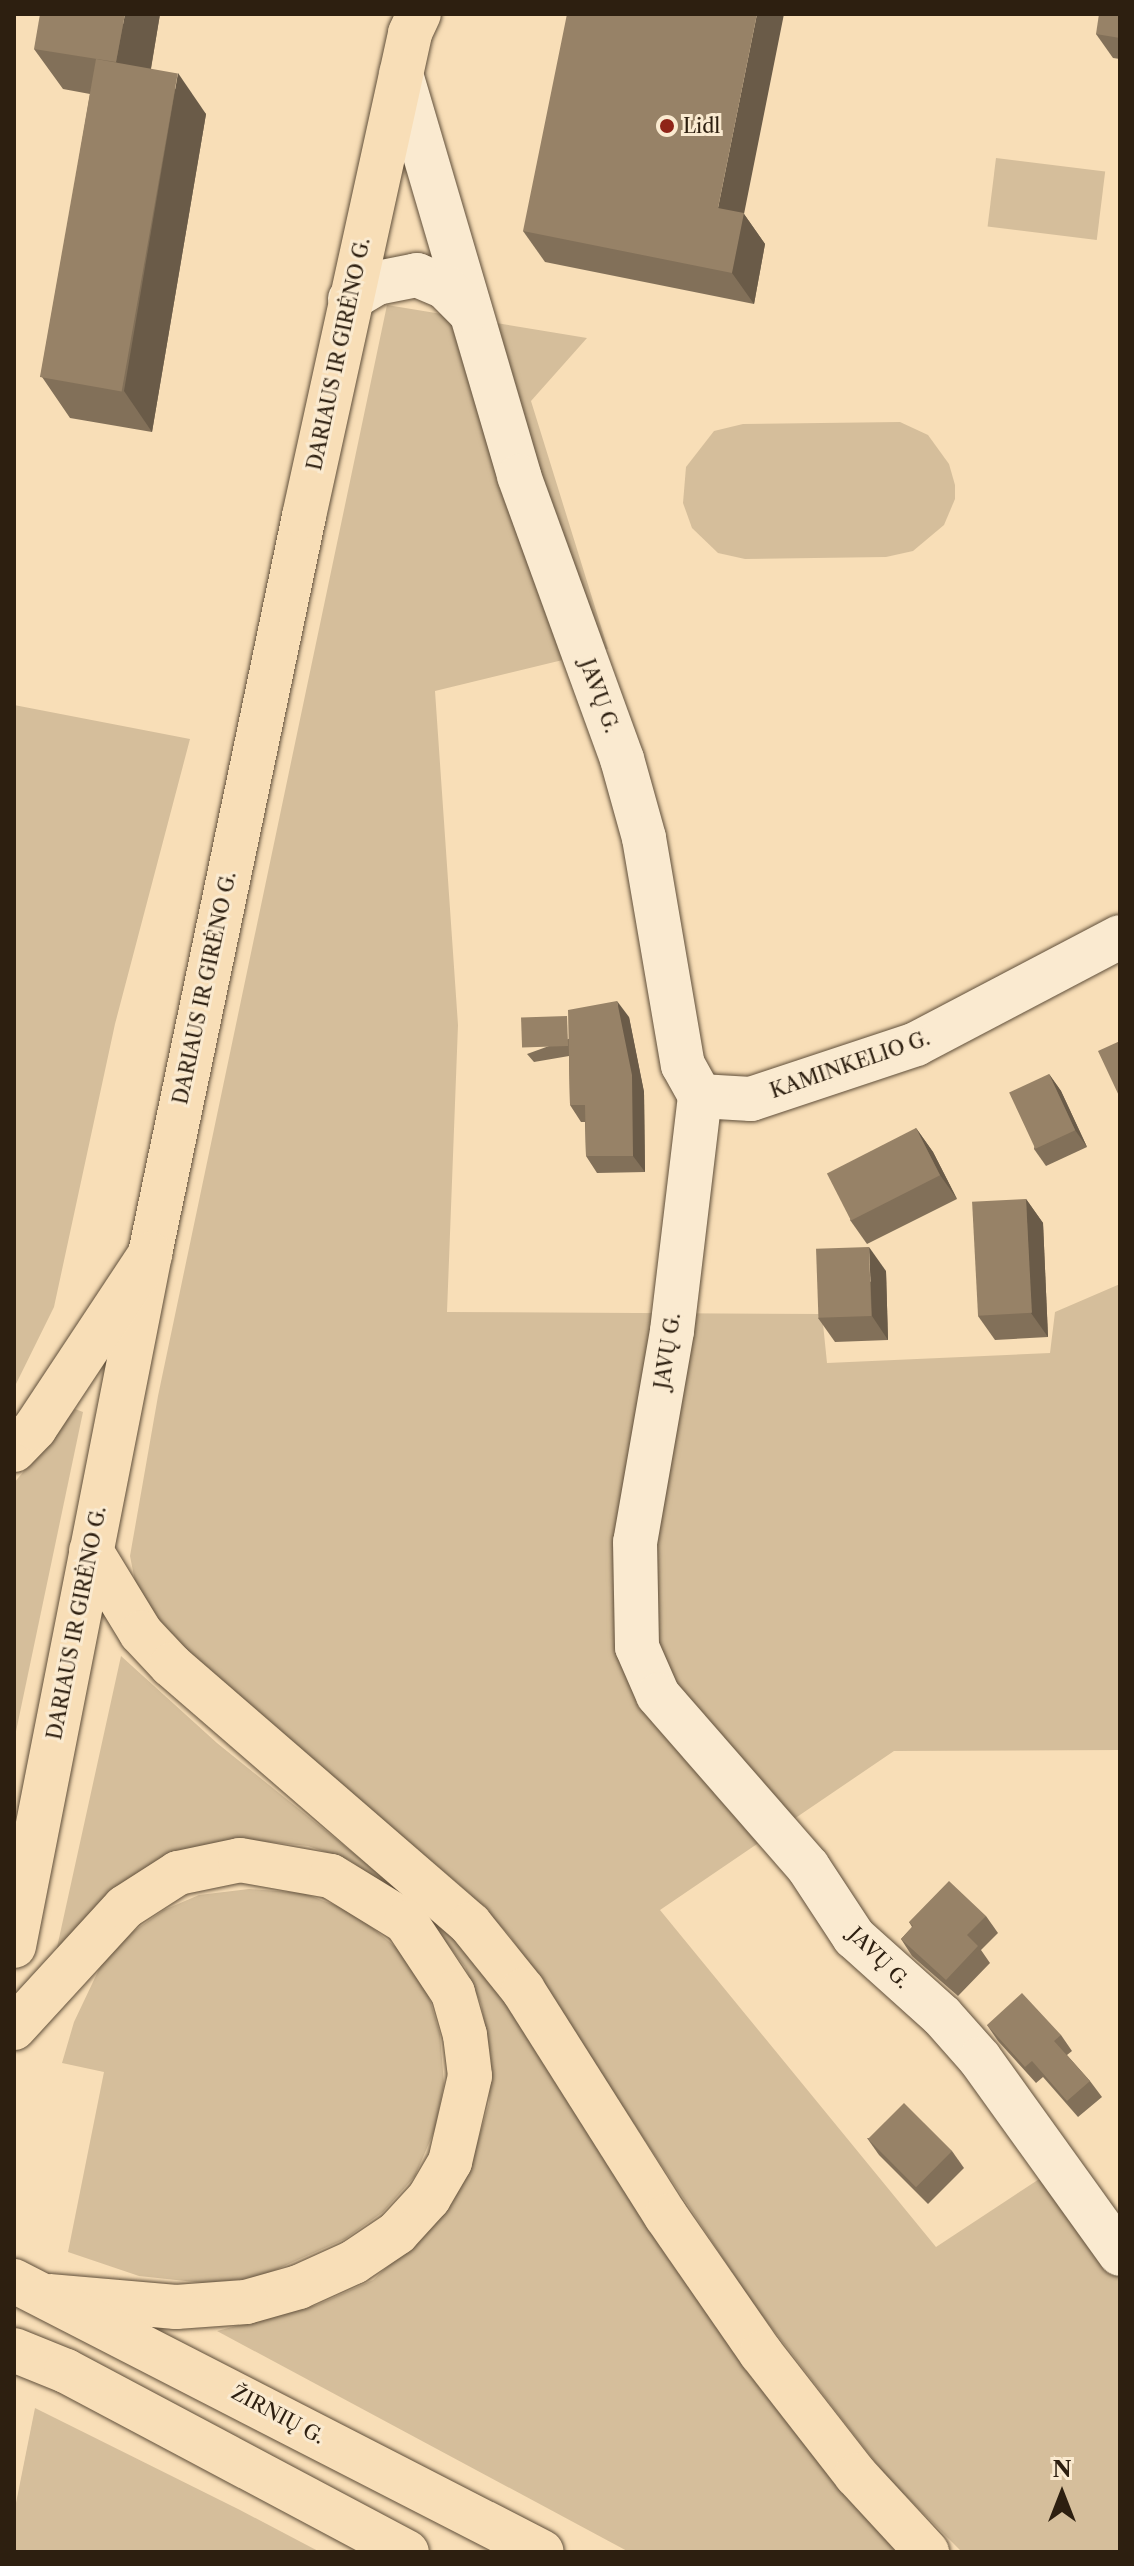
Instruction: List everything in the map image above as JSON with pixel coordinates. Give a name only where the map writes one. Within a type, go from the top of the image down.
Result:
[{"type":"main road","name":"DARIAUS IR GIRĖNO G.","points":[[14,1946],[150,1254],[350,299],[410,34]]},
{"type":"main road","points":[[14,1450],[35,1428],[150,1254]]},
{"type":"main road","points":[[91,1551],[141,1633],[171,1665],[470,1924],[523,1990],[666,2216],[761,2353],[856,2475],[927,2552]]},
{"type":"main road","points":[[14,2028],[125,1907],[178,1873],[240,1860],[331,1876],[406,1922],[453,1993],[465,2035],[470,2076],[450,2162],[429,2198],[397,2233],[354,2262],[299,2287],[246,2302],[176,2307],[32,2288]]},
{"type":"main road","name":"ŽIRNIŲ G.","points":[[32,2288],[542,2552]]},
{"type":"main road","points":[[14,2350],[66,2371],[407,2552]]},
{"type":"street","name":"JAVŲ G.","points":[[410,34],[468,310],[519,476],[622,759],[644,838],[683,1065],[700,1096],[672,1331],[635,1542],[637,1647],[658,1695],[808,1867],[854,1937],[942,2016],[980,2059],[1120,2254]]},
{"type":"street","points":[[350,299],[401,274],[417,275],[445,287],[468,310]]},
{"type":"street","name":"KAMINKELIO G.","points":[[700,1096],[751,1099],[916,1044],[1120,937]]},
{"type":"shaded area","points":[[996,158],[1105,171],[1097,240],[988,226]]},
{"type":"shaded area","points":[[387,305],[587,338],[531,401],[608,649],[435,691],[458,1025],[447,1312],[822,1314],[827,1363],[1050,1353],[1055,1312],[1120,1284],[1120,1750],[894,1751],[660,1910],[936,2247],[1053,2170],[1120,2271],[1120,2552],[962,2552],[886,2476],[754,2305],[510,1936],[468,1892],[203,1669],[138,1596],[130,1556],[158,1396]]},
{"type":"shaded area","points":[[900,422],[928,435],[949,464],[955,485],[955,499],[944,525],[913,551],[886,557],[745,559],[718,553],[692,528],[683,503],[686,467],[714,431],[743,424]]},
{"type":"shaded area","points":[[14,705],[190,739],[115,1024],[54,1307],[14,1388]]},
{"type":"shaded area","points":[[75,1409],[83,1412],[14,1741],[14,1483]]},
{"type":"shaded area","points":[[121,1656],[217,1743],[434,1918],[481,1969],[519,2016],[665,2254],[755,2380],[898,2552],[629,2552],[217,2331],[317,2305],[373,2280],[425,2232],[459,2188],[477,2144],[489,2103],[491,2059],[481,2004],[465,1967],[441,1936],[399,1896],[349,1860],[308,1846],[248,1840],[56,1952]]},
{"type":"shaded area","points":[[249,1889],[303,1893],[353,1912],[398,1949],[427,1990],[440,2034],[444,2084],[435,2129],[415,2176],[383,2212],[345,2239],[257,2278],[204,2283],[139,2276],[68,2252],[104,2072],[62,2063],[74,2022],[101,1965],[131,1933],[164,1910],[199,1895]]},
{"type":"shaded area","points":[[35,2408],[320,2552],[14,2552],[14,2513]]},
{"type":"building","points":[[40,14],[125,14],[116,62],[34,49]]},
{"type":"building","name":"Lidl","points":[[567,14],[757,14],[718,208],[744,213],[732,273],[523,231]]},
{"type":"building","points":[[1099,14],[1120,14],[1120,38],[1096,34]]},
{"type":"building","points":[[96,59],[178,73],[122,392],[40,377]]},
{"type":"building","points":[[617,1001],[632,1075],[633,1156],[586,1156],[585,1105],[570,1105],[568,1010]]},
{"type":"building","points":[[567,1016],[568,1046],[522,1048],[521,1018]]},
{"type":"building","points":[[1120,1041],[1120,1098],[1098,1051]]},
{"type":"building","points":[[1049,1074],[1075,1130],[1035,1149],[1009,1093]]},
{"type":"building","points":[[916,1128],[940,1175],[851,1221],[827,1173]]},
{"type":"building","points":[[1026,1199],[1032,1313],[978,1316],[972,1202]]},
{"type":"building","points":[[869,1247],[871,1316],[818,1318],[816,1249]]},
{"type":"building","points":[[949,1881],[986,1916],[967,1935],[978,1946],[946,1980],[901,1939],[913,1926],[909,1922]]},
{"type":"building","points":[[1022,1993],[1061,2035],[1054,2041],[1090,2081],[1067,2101],[1032,2061],[1025,2067],[987,2025]]},
{"type":"building","points":[[904,2103],[952,2151],[916,2187],[868,2139]]},
{"type":"place","name":"Lidl","points":[[667,126]]}]
